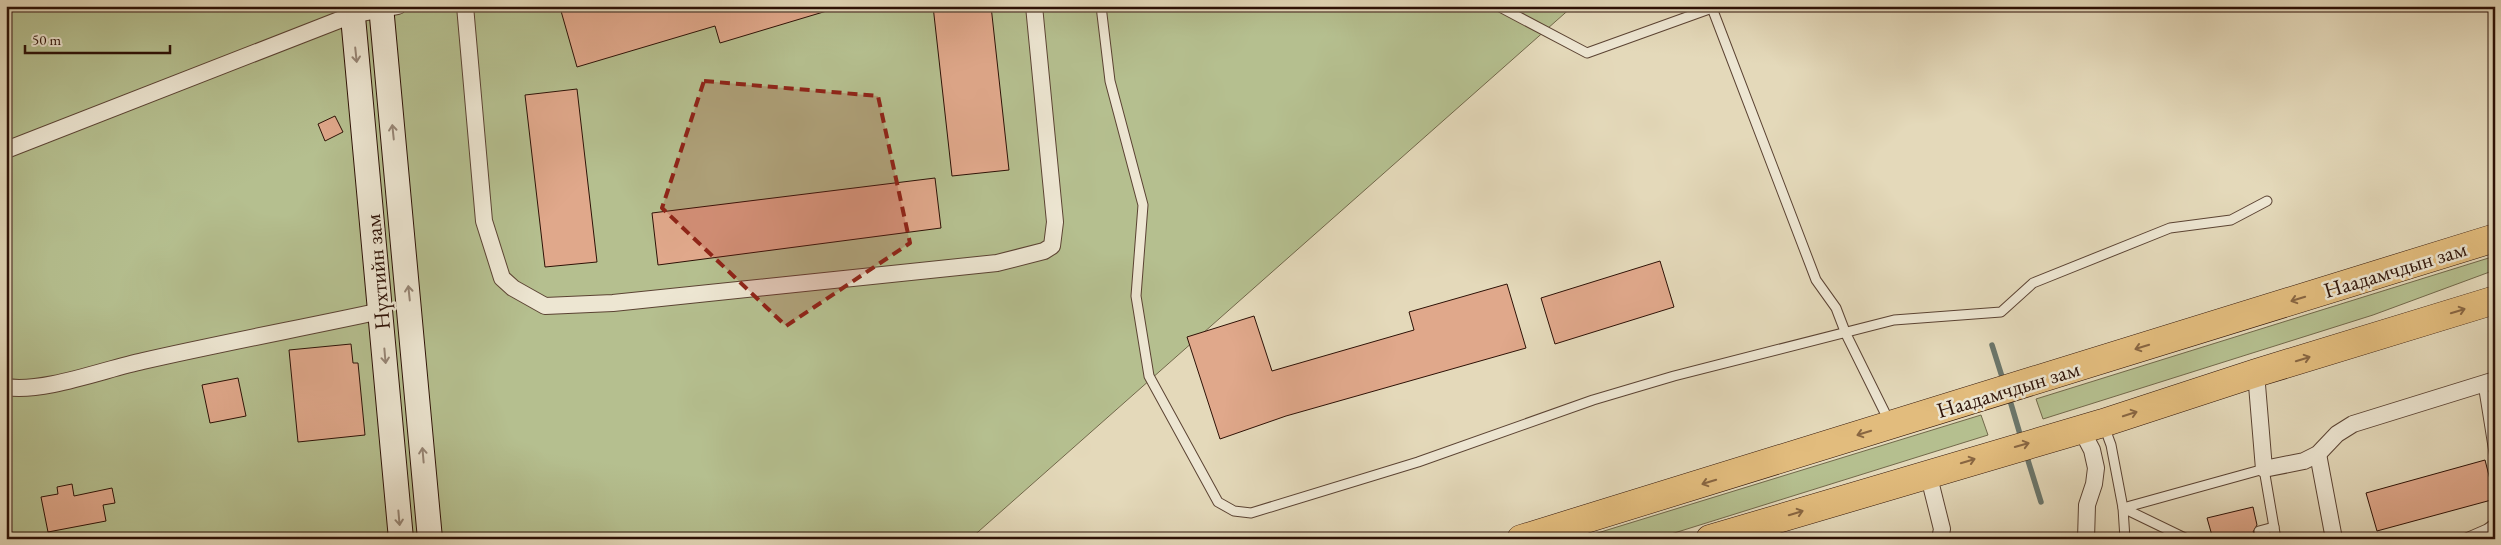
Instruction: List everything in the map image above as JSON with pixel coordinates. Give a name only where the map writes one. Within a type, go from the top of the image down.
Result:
[{"type":"highway","name":"Наадамчдын зам","points":[[1521,539],[2495,238]]},
{"type":"highway","points":[[1710,539],[1995,453],[2092,426],[2256,373],[2495,300]]},
{"type":"main road","name":"Нүхтийн зам","points":[[387,8],[430,539]]},
{"type":"main road","name":"Нүхтийн зам","points":[[352,11],[401,539]]},
{"type":"street","points":[[465,6],[484,222],[502,278],[513,288],[545,306],[613,303],[997,263],[1044,252],[1052,246],[1055,222],[1034,6]]},
{"type":"street","points":[[6,150],[352,11],[387,8]]},
{"type":"street","points":[[6,386],[16,388],[53,383],[142,361],[381,311]]},
{"type":"street","points":[[2256,373],[2264,469],[2304,461],[2318,454],[2337,434],[2353,424],[2489,382]]},
{"type":"street","points":[[2086,539],[2087,505],[2094,484],[2096,468],[2092,450],[2092,426]]},
{"type":"street","points":[[2318,454],[2334,539]]},
{"type":"street","points":[[1928,474],[1942,529],[1940,539]]},
{"type":"lane","points":[[1100,6],[1110,80],[1143,205],[1136,296],[1150,376],[1218,502],[1234,511],[1251,513],[1325,491],[1418,462],[1593,400],[1674,376],[1846,334],[1894,320],[2001,312],[2033,283],[2170,228],[2231,220],[2267,201]]},
{"type":"lane","points":[[1498,6],[1587,53],[1711,7],[1816,280],[1836,308],[1846,334],[1891,425]]},
{"type":"lane","points":[[2489,382],[2495,459]]},
{"type":"lane","points":[[2092,426],[2111,445],[2123,508],[2125,539]]},
{"type":"lane","points":[[2123,508],[2264,469],[2276,539]]},
{"type":"lane","points":[[2123,508],[2187,539]]},
{"type":"lane","points":[[2464,539],[2487,529],[2495,523]]},
{"type":"lane","points":[[2259,532],[2274,527]]},
{"type":"highlighted area","points":[[704,81],[878,96],[910,243],[786,326],[662,208]]},
{"type":"green space","points":[[6,6],[1573,6],[970,539],[6,539]]},
{"type":"green space","points":[[2495,256],[2495,270],[2373,315],[2043,419],[2036,399]]},
{"type":"green space","points":[[1981,415],[1988,435],[1655,539],[1578,539]]},
{"type":"building","points":[[577,6],[829,6],[830,10],[720,43],[715,26],[577,67],[561,11]]},
{"type":"building","points":[[933,6],[991,6],[1009,170],[952,176]]},
{"type":"building","points":[[577,89],[597,262],[545,267],[525,95]]},
{"type":"building","points":[[335,116],[343,132],[325,141],[318,124]]},
{"type":"building","points":[[935,178],[941,228],[658,265],[652,213]]},
{"type":"building","points":[[1660,261],[1674,307],[1555,344],[1541,298]]},
{"type":"building","points":[[1507,284],[1526,348],[1286,416],[1220,439],[1187,337],[1254,316],[1272,371],[1414,330],[1409,312]]},
{"type":"building","points":[[351,344],[353,363],[358,363],[365,435],[298,442],[289,350]]},
{"type":"building","points":[[238,378],[246,416],[210,423],[202,385]]},
{"type":"building","points":[[2485,460],[2495,499],[2377,531],[2366,493]]},
{"type":"building","points":[[72,484],[74,496],[112,488],[115,503],[103,505],[106,521],[48,532],[41,497],[58,494],[57,487]]},
{"type":"building","points":[[2253,507],[2257,525],[2253,532],[2261,539],[2213,539],[2207,518]]},
{"type":"waterway","points":[[1992,345],[2004,383]]},
{"type":"waterway","points":[[2009,397],[2022,441]]},
{"type":"waterway","points":[[2026,454],[2041,502]]}]
